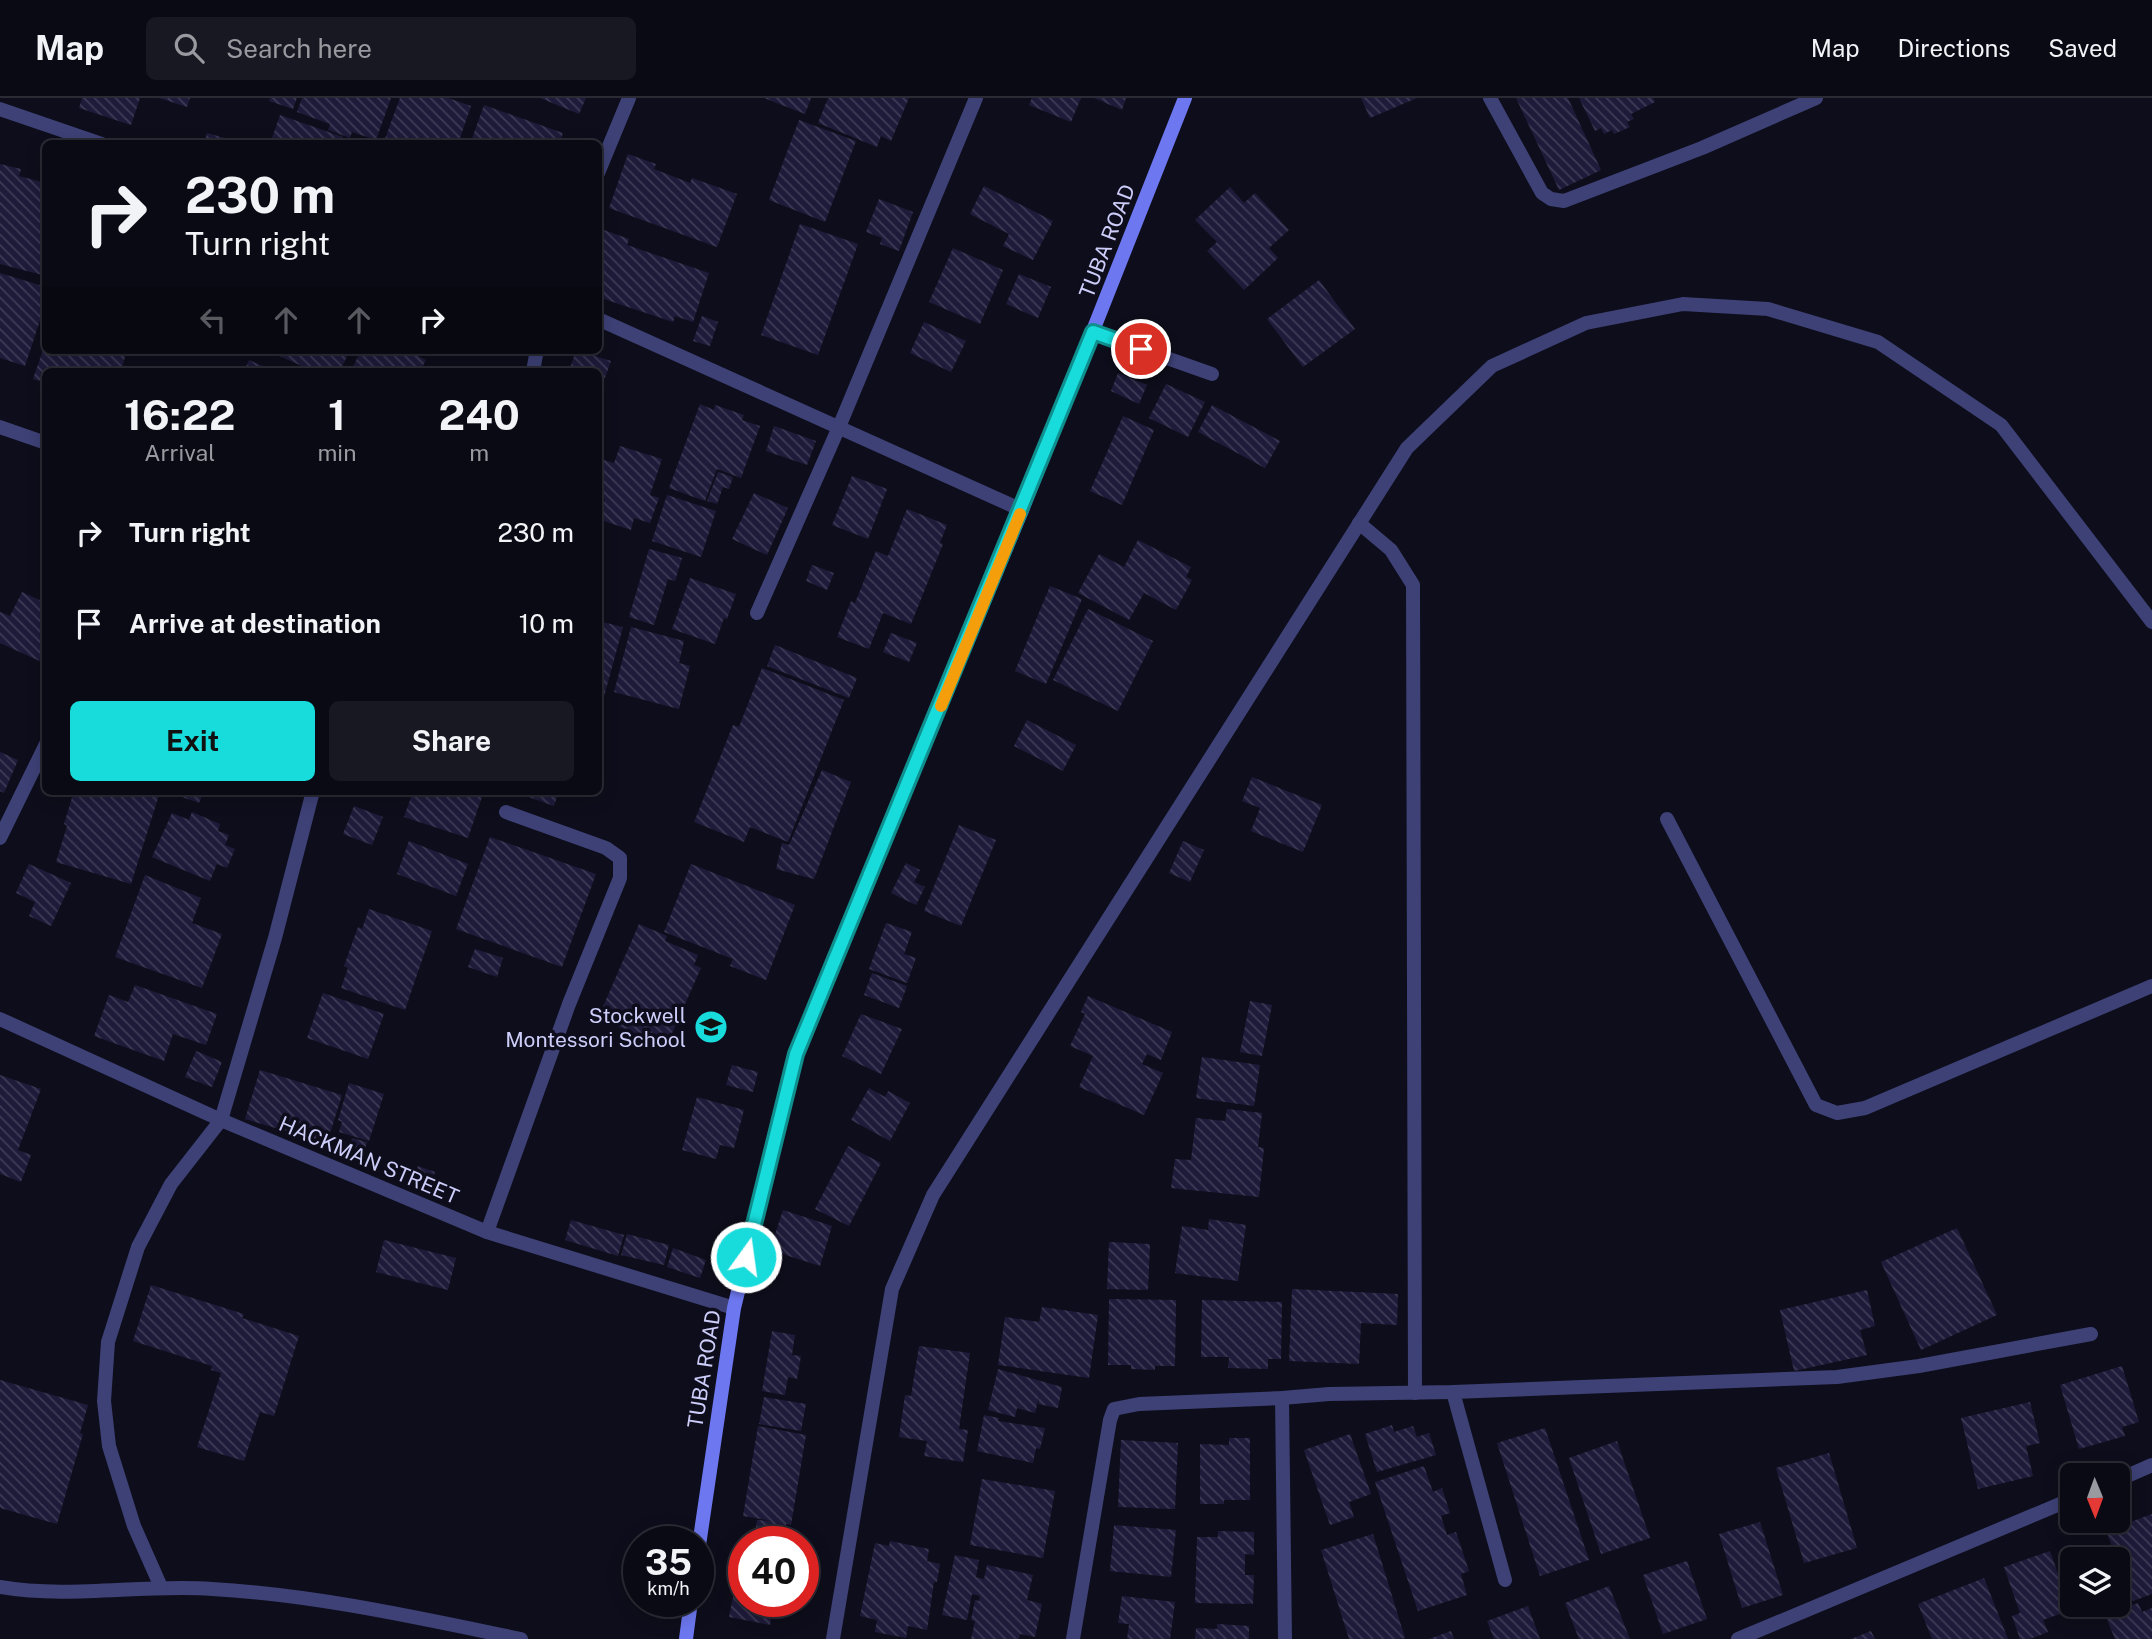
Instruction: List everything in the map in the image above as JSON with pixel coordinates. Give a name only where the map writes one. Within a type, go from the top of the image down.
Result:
[{"type":"street","points":[[602,163],[629,98]]},
{"type":"street","points":[[757,612],[839,427],[976,98]]},
{"type":"street","name":"TUBA ROAD","points":[[702,1526],[734,1308],[796,1054],[1022,510],[1185,98]]},
{"type":"street","points":[[1490,98],[1542,193],[1552,199],[1564,201],[1702,148],[1816,98]]},
{"type":"street","points":[[0,109],[90,140]]},
{"type":"street","points":[[833,1639],[892,1289],[933,1195],[1407,448],[1492,366],[1586,323],[1683,304],[1768,309],[1878,342],[2001,425],[2152,622]]},
{"type":"street","points":[[602,320],[1022,510]]},
{"type":"street","points":[[1093,332],[1212,374]]},
{"type":"street","points":[[0,427],[42,442]]},
{"type":"street","points":[[1359,523],[1391,550],[1413,585],[1415,1393]]},
{"type":"street","points":[[0,838],[42,752]]},
{"type":"street","points":[[161,1587],[134,1526],[109,1446],[104,1401],[108,1342],[138,1247],[171,1184],[222,1120],[275,938],[312,795]]},
{"type":"street","points":[[487,1232],[569,1004],[620,878],[620,858],[606,848],[506,812]]},
{"type":"street","points":[[1667,819],[1816,1105],[1837,1113],[1865,1108],[2152,986]]},
{"type":"street","name":"HACKMAN STREET","points":[[0,1019],[222,1120],[487,1232],[734,1308]]},
{"type":"street","points":[[1073,1639],[1114,1409],[1139,1404],[1329,1394],[1453,1392],[1837,1377],[1919,1366],[2091,1334]]},
{"type":"street","points":[[1453,1392],[1505,1580]]},
{"type":"street","points":[[1282,1398],[1285,1639]]},
{"type":"street","points":[[2130,1475],[2152,1465]]},
{"type":"street","points":[[1738,1639],[2060,1504]]},
{"type":"street","points":[[0,1587],[104,1592],[161,1587],[310,1598],[521,1639]]},
{"type":"street","points":[[686,1639],[689,1617]]},
{"type":"building","points":[[82,98],[140,98],[131,125],[79,108]]},
{"type":"building","points":[[159,98],[190,98],[187,107]]},
{"type":"building","points":[[270,98],[297,98],[293,109],[269,101]]},
{"type":"building","points":[[302,98],[391,98],[376,140],[352,132],[350,138],[328,130],[330,124],[297,112]]},
{"type":"building","points":[[400,98],[448,98],[471,106],[459,140],[384,140]]},
{"type":"building","points":[[540,98],[586,98],[579,114]]},
{"type":"building","points":[[764,98],[811,98],[805,114]]},
{"type":"building","points":[[828,98],[909,98],[891,141],[881,136],[877,147],[818,123]]},
{"type":"building","points":[[1032,98],[1081,98],[1071,122],[1029,105]]},
{"type":"building","points":[[1094,98],[1126,98],[1122,110]]},
{"type":"building","points":[[1361,98],[1417,98],[1370,118]]},
{"type":"building","points":[[1516,98],[1568,98],[1601,170],[1559,190]]},
{"type":"building","points":[[1579,98],[1653,98],[1655,102],[1631,114],[1634,119],[1627,122],[1630,127],[1614,134],[1612,130],[1604,134],[1601,128],[1595,131]]},
{"type":"building","points":[[484,105],[563,133],[560,140],[471,140]]},
{"type":"building","points":[[280,115],[343,137],[342,140],[271,140]]},
{"type":"building","points":[[799,120],[856,141],[825,222],[769,200]]},
{"type":"building","points":[[207,133],[228,139],[228,140],[205,140]]},
{"type":"building","points":[[628,154],[656,164],[654,169],[690,183],[692,178],[737,194],[717,247],[609,208]]},
{"type":"building","points":[[0,164],[21,169],[19,176],[42,182],[42,275],[0,264]]},
{"type":"building","points":[[984,186],[1053,221],[1033,260],[1003,246],[1009,234],[970,214]]},
{"type":"building","points":[[1230,187],[1244,203],[1255,193],[1289,230],[1269,248],[1278,258],[1244,290],[1207,251],[1217,242],[1195,220]]},
{"type":"building","points":[[879,199],[913,212],[899,251],[880,244],[882,238],[866,232]]},
{"type":"building","points":[[800,224],[858,244],[818,355],[761,335]]},
{"type":"building","points":[[604,230],[629,239],[627,245],[709,273],[693,322],[675,316],[673,322],[602,298]]},
{"type":"building","points":[[953,248],[1003,270],[980,324],[929,302]]},
{"type":"building","points":[[0,273],[42,286],[42,314],[25,366],[0,358]]},
{"type":"building","points":[[1019,274],[1051,287],[1038,318],[1006,304]]},
{"type":"building","points":[[1319,280],[1355,329],[1303,367],[1267,319]]},
{"type":"building","points":[[702,316],[718,322],[710,346],[693,341]]},
{"type":"building","points":[[924,322],[966,341],[951,372],[910,353]]},
{"type":"building","points":[[42,353],[126,354],[122,368],[42,368],[42,382],[33,379]]},
{"type":"building","points":[[275,354],[348,354],[341,368],[306,368]]},
{"type":"building","points":[[359,354],[414,354],[426,360],[422,368],[352,368]]},
{"type":"building","points":[[575,354],[589,354],[611,361],[605,378],[602,377],[602,368],[570,368]]},
{"type":"building","points":[[249,360],[267,368],[245,368]]},
{"type":"building","points":[[1118,373],[1147,385],[1139,404],[1111,391]]},
{"type":"building","points":[[1166,384],[1205,402],[1188,437],[1149,418]]},
{"type":"building","points":[[700,404],[714,410],[715,405],[744,415],[742,420],[760,426],[741,478],[717,469],[705,501],[669,488]]},
{"type":"building","points":[[1212,405],[1280,441],[1265,468],[1198,432]]},
{"type":"building","points":[[1123,416],[1154,430],[1122,505],[1090,491]]},
{"type":"building","points":[[774,426],[816,441],[807,465],[766,451]]},
{"type":"building","points":[[620,446],[662,459],[650,495],[659,498],[650,523],[634,518],[631,530],[602,520],[605,499],[602,498],[602,459],[614,463]]},
{"type":"building","points":[[718,472],[733,477],[729,489],[723,487],[717,504],[707,501]]},
{"type":"building","points":[[852,476],[887,489],[868,539],[832,525]]},
{"type":"building","points":[[754,493],[788,508],[767,555],[732,539]]},
{"type":"building","points":[[667,495],[716,511],[701,557],[652,541]]},
{"type":"building","points":[[907,509],[947,525],[940,543],[943,544],[911,624],[883,613],[869,649],[837,637],[851,601],[855,603],[876,551],[888,556]]},
{"type":"building","points":[[1138,540],[1191,567],[1186,577],[1192,580],[1176,610],[1144,593],[1129,620],[1078,593],[1099,554],[1124,567]]},
{"type":"building","points":[[649,549],[682,558],[675,581],[668,579],[654,625],[629,617]]},
{"type":"building","points":[[812,565],[834,573],[827,590],[806,581]]},
{"type":"building","points":[[690,578],[736,594],[715,644],[672,629]]},
{"type":"building","points":[[1050,586],[1082,599],[1046,684],[1015,671]]},
{"type":"building","points":[[22,592],[42,601],[42,662],[0,643],[0,612],[10,616]]},
{"type":"building","points":[[1088,609],[1153,641],[1118,711],[1053,680]]},
{"type":"building","points":[[602,622],[623,627],[602,704]]},
{"type":"building","points":[[631,627],[684,641],[679,663],[690,666],[679,709],[614,692]]},
{"type":"building","points":[[891,633],[917,643],[909,662],[883,652]]},
{"type":"building","points":[[775,645],[857,678],[849,698],[767,666]]},
{"type":"building","points":[[762,668],[844,700],[788,842],[750,827],[744,842],[694,822],[733,725],[739,727]]},
{"type":"building","points":[[1027,720],[1076,745],[1063,771],[1014,746]]},
{"type":"building","points":[[0,752],[18,760],[4,793],[0,791]]},
{"type":"building","points":[[822,770],[851,782],[814,879],[776,869],[782,843],[789,845]]},
{"type":"building","points":[[1252,777],[1322,805],[1303,852],[1251,831],[1260,808],[1242,801]]},
{"type":"building","points":[[73,795],[159,795],[131,884],[56,862],[67,826],[64,824]]},
{"type":"building","points":[[176,795],[202,795],[199,803]]},
{"type":"building","points":[[412,795],[483,795],[468,838],[404,817]]},
{"type":"building","points":[[522,795],[558,795],[554,806]]},
{"type":"building","points":[[354,806],[383,817],[372,845],[343,834]]},
{"type":"building","points":[[192,812],[220,824],[218,831],[229,835],[225,845],[235,849],[227,868],[217,864],[210,881],[152,857],[172,813],[189,820]]},
{"type":"building","points":[[959,825],[996,840],[961,926],[924,911]]},
{"type":"building","points":[[490,837],[596,874],[562,967],[456,929]]},
{"type":"building","points":[[409,841],[468,864],[456,896],[397,874]]},
{"type":"building","points":[[1183,841],[1204,850],[1190,882],[1169,873]]},
{"type":"building","points":[[906,863],[920,870],[914,882],[925,887],[916,905],[891,893]]},
{"type":"building","points":[[29,864],[71,883],[51,926],[29,916],[35,902],[16,893]]},
{"type":"building","points":[[691,864],[795,905],[766,980],[730,966],[733,959],[664,932]]},
{"type":"building","points":[[145,875],[201,898],[192,923],[222,934],[202,988],[115,957]]},
{"type":"building","points":[[369,909],[432,931],[405,1010],[341,988],[348,968],[344,966],[358,927],[362,929]]},
{"type":"building","points":[[886,923],[912,932],[904,954],[916,958],[907,983],[869,969]]},
{"type":"building","points":[[639,924],[667,936],[665,941],[698,955],[694,965],[701,968],[666,1047],[598,1018]]},
{"type":"building","points":[[475,949],[503,958],[497,977],[468,967]]},
{"type":"building","points":[[872,973],[907,986],[899,1008],[864,995]]},
{"type":"building","points":[[135,985],[217,1014],[206,1045],[173,1034],[164,1061],[94,1036],[109,995],[128,1002]]},
{"type":"building","points":[[323,993],[384,1014],[368,1059],[307,1038]]},
{"type":"building","points":[[1088,996],[1172,1032],[1161,1060],[1147,1054],[1142,1064],[1163,1073],[1144,1115],[1079,1087],[1093,1056],[1070,1046],[1085,1014],[1081,1012]]},
{"type":"building","points":[[1250,1001],[1272,1005],[1262,1056],[1240,1052]]},
{"type":"building","points":[[861,1014],[902,1029],[881,1074],[842,1056]]},
{"type":"building","points":[[196,1051],[222,1062],[212,1087],[185,1077]]},
{"type":"building","points":[[1202,1057],[1260,1065],[1254,1106],[1196,1098]]},
{"type":"building","points":[[732,1065],[758,1072],[753,1092],[726,1085]]},
{"type":"building","points":[[260,1070],[342,1095],[327,1143],[245,1119]]},
{"type":"building","points":[[0,1075],[41,1089],[18,1150],[31,1155],[21,1182],[0,1174]]},
{"type":"building","points":[[349,1083],[384,1094],[369,1141],[339,1132],[342,1122],[338,1120]]},
{"type":"building","points":[[869,1088],[885,1097],[888,1091],[910,1103],[890,1141],[851,1120]]},
{"type":"building","points":[[697,1097],[744,1110],[734,1148],[720,1145],[716,1159],[682,1150]]},
{"type":"building","points":[[1227,1109],[1262,1113],[1258,1147],[1264,1148],[1259,1197],[1171,1188],[1175,1159],[1191,1160],[1196,1118],[1225,1121]]},
{"type":"building","points":[[352,1138],[367,1142],[361,1163],[346,1158]]},
{"type":"building","points":[[848,1146],[881,1163],[849,1226],[815,1209]]},
{"type":"building","points":[[418,1166],[435,1172],[428,1192],[410,1186]]},
{"type":"building","points":[[783,1210],[832,1226],[820,1266],[770,1250]]},
{"type":"building","points":[[1209,1219],[1246,1225],[1238,1281],[1175,1273],[1182,1226],[1208,1230]]},
{"type":"building","points":[[571,1220],[624,1235],[618,1256],[565,1240]]},
{"type":"building","points":[[1957,1228],[1997,1315],[1921,1350],[1881,1262]]},
{"type":"building","points":[[627,1234],[669,1245],[664,1265],[621,1255]]},
{"type":"building","points":[[384,1240],[456,1258],[448,1290],[376,1272]]},
{"type":"building","points":[[1109,1242],[1150,1244],[1148,1290],[1107,1289]]},
{"type":"building","points":[[673,1248],[706,1260],[700,1278],[667,1267]]},
{"type":"building","points":[[151,1285],[244,1314],[242,1318],[299,1336],[274,1416],[260,1412],[244,1461],[197,1447],[221,1373],[211,1370],[212,1366],[133,1341]]},
{"type":"building","points":[[1292,1289],[1398,1294],[1397,1325],[1361,1323],[1359,1364],[1289,1361]]},
{"type":"building","points":[[1867,1290],[1875,1326],[1860,1330],[1867,1355],[1794,1371],[1780,1310]]},
{"type":"building","points":[[1109,1299],[1176,1300],[1175,1366],[1155,1366],[1155,1370],[1131,1369],[1131,1365],[1108,1365]]},
{"type":"building","points":[[1202,1300],[1282,1302],[1281,1359],[1268,1359],[1268,1369],[1228,1368],[1229,1357],[1201,1357]]},
{"type":"building","points":[[1042,1307],[1098,1315],[1089,1378],[998,1365],[1005,1317],[1039,1322]]},
{"type":"building","points":[[772,1331],[795,1335],[792,1355],[801,1356],[797,1379],[788,1377],[785,1395],[762,1391]]},
{"type":"building","points":[[919,1346],[970,1353],[959,1429],[968,1430],[963,1462],[924,1456],[927,1441],[899,1437],[905,1395],[911,1396]]},
{"type":"building","points":[[2122,1366],[2139,1422],[2122,1427],[2125,1436],[2079,1449],[2060,1385]]},
{"type":"building","points":[[998,1369],[1062,1387],[1058,1408],[1038,1404],[1040,1393],[1035,1413],[1017,1408],[1015,1417],[988,1410]]},
{"type":"building","points":[[0,1380],[88,1405],[80,1433],[83,1434],[57,1524],[0,1508]]},
{"type":"building","points":[[764,1397],[806,1404],[801,1431],[759,1424]]},
{"type":"building","points":[[2030,1402],[2040,1443],[2026,1446],[2033,1476],[1978,1489],[1961,1418]]},
{"type":"building","points":[[984,1415],[999,1418],[998,1421],[1045,1428],[1033,1463],[977,1451]]},
{"type":"building","points":[[1392,1425],[1394,1432],[1413,1426],[1417,1437],[1429,1433],[1436,1455],[1377,1472],[1365,1434]]},
{"type":"building","points":[[758,1426],[806,1435],[791,1525],[756,1526],[757,1520],[772,1521],[743,1516]]},
{"type":"building","points":[[1545,1428],[1589,1560],[1540,1576],[1497,1443]]},
{"type":"building","points":[[1350,1434],[1371,1494],[1349,1502],[1354,1517],[1330,1525],[1304,1450]]},
{"type":"building","points":[[1229,1438],[1250,1438],[1250,1500],[1200,1504],[1200,1444],[1229,1445]]},
{"type":"building","points":[[1121,1440],[1178,1443],[1175,1509],[1118,1507]]},
{"type":"building","points":[[1617,1441],[1650,1538],[1601,1554],[1569,1458]]},
{"type":"building","points":[[1829,1453],[1857,1548],[1804,1563],[1776,1468]]},
{"type":"building","points":[[1424,1466],[1433,1492],[1442,1488],[1450,1513],[1441,1516],[1447,1535],[1456,1532],[1469,1571],[1461,1574],[1467,1595],[1418,1611],[1375,1482]]},
{"type":"building","points":[[982,1479],[1055,1491],[1043,1558],[970,1545]]},
{"type":"building","points":[[2152,1514],[2152,1594],[2133,1601],[2130,1593],[2130,1547],[2112,1547],[2107,1533],[2130,1533],[2130,1522]]},
{"type":"building","points":[[1760,1522],[1783,1595],[1742,1608],[1719,1534]]},
{"type":"building","points":[[1114,1525],[1176,1530],[1171,1577],[1110,1571]]},
{"type":"building","points":[[1218,1531],[1254,1532],[1254,1555],[1245,1554],[1245,1575],[1254,1575],[1253,1604],[1195,1603],[1197,1537],[1218,1537]]},
{"type":"building","points":[[1373,1534],[1405,1638],[1349,1639],[1321,1550]]},
{"type":"building","points":[[890,1541],[929,1549],[927,1561],[940,1564],[937,1582],[934,1582],[927,1630],[908,1626],[906,1638],[875,1632],[877,1620],[860,1616],[875,1543],[889,1546]]},
{"type":"building","points":[[2050,1551],[2060,1579],[2060,1614],[2043,1620],[2048,1632],[2030,1639],[2020,1639],[2012,1616],[2020,1613],[2004,1567]]},
{"type":"building","points":[[955,1555],[979,1560],[976,1577],[984,1579],[987,1565],[1033,1575],[1027,1600],[1042,1604],[1035,1637],[1020,1634],[1019,1639],[971,1639],[975,1621],[971,1620],[975,1600],[979,1601],[980,1596],[972,1594],[967,1620],[942,1615]]},
{"type":"building","points":[[1687,1561],[1707,1619],[1663,1634],[1643,1575]]},
{"type":"building","points":[[1984,1578],[2008,1639],[1932,1639],[1918,1604]]},
{"type":"building","points":[[1609,1586],[1630,1639],[1579,1639],[1565,1603]]},
{"type":"building","points":[[1122,1596],[1175,1602],[1170,1639],[1127,1639],[1129,1624],[1118,1623]]},
{"type":"building","points":[[2138,1603],[2142,1612],[2152,1608],[2152,1639],[2115,1639],[2106,1617],[2130,1617],[2130,1606]]},
{"type":"building","points":[[1528,1606],[1540,1639],[1494,1639],[1487,1621]]},
{"type":"building","points":[[729,1617],[771,1617],[770,1625]]},
{"type":"building","points":[[1217,1624],[1249,1626],[1249,1639],[1195,1639],[1196,1628],[1217,1629]]},
{"type":"building","points":[[1451,1631],[1454,1639],[1429,1639]]},
{"type":"building","points":[[1871,1631],[1875,1639],[1851,1639]]},
{"type":"slow traffic","points":[[941,706],[1020,514]]},
{"type":"place","name":"Stockwell Montessori School","points":[[711,1027]]},
{"type":"route","points":[[746,1257],[796,1054],[1012,535],[1093,332],[1141,349]]}]
